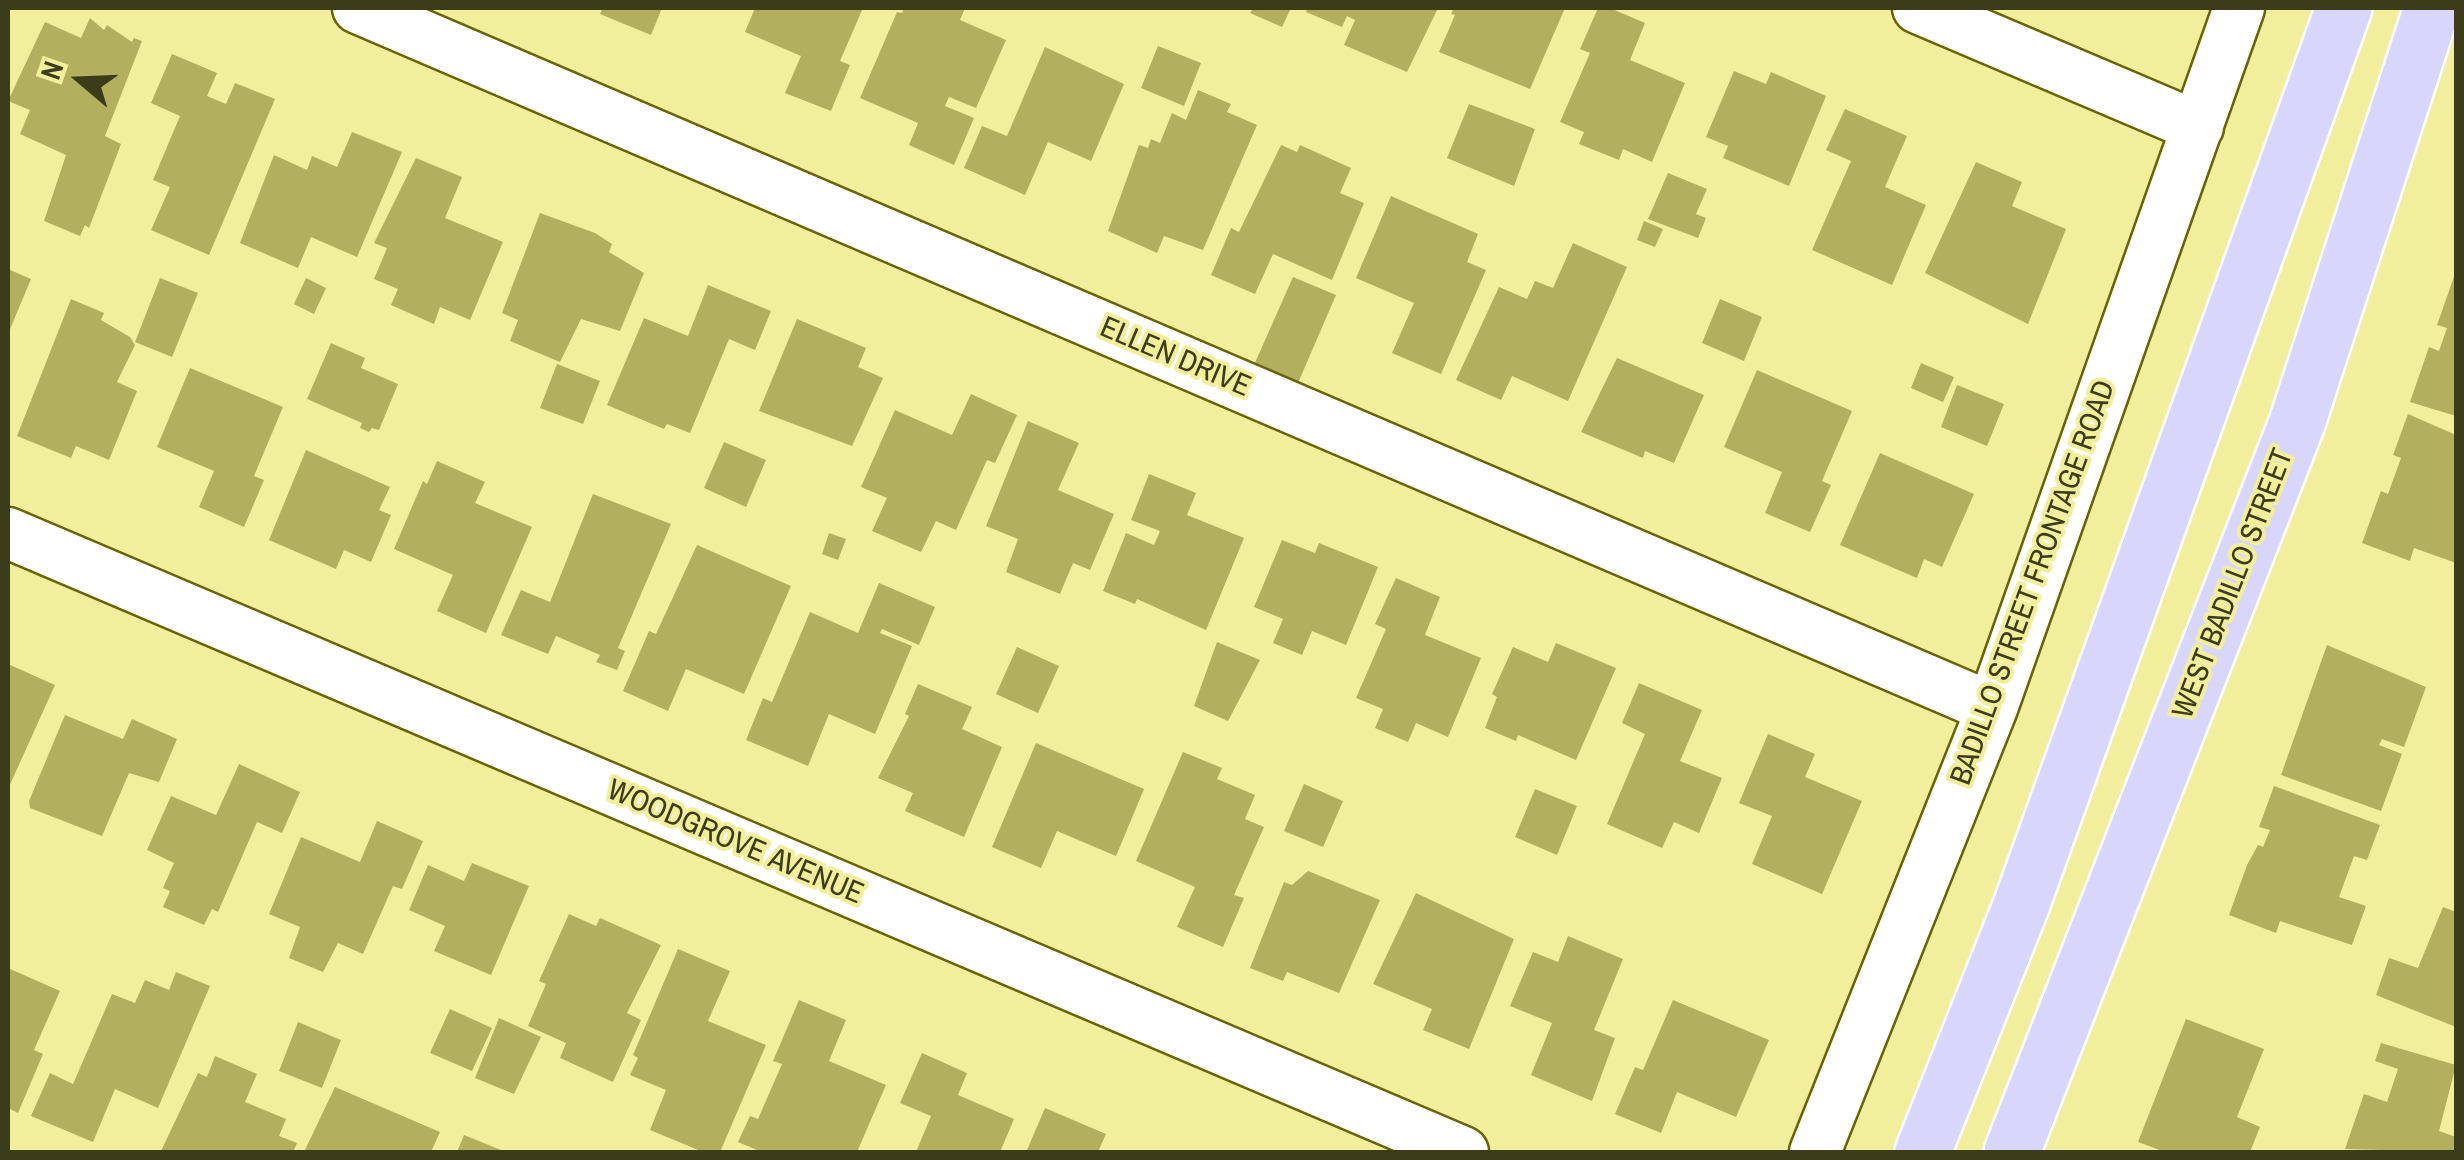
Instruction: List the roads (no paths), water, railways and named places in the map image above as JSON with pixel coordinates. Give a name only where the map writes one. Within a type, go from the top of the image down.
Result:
[{"type":"main road","points":[[1923,1152],[2021,906],[2344,8]]},
{"type":"main road","name":"WEST BADILLO STREET","points":[[2012,1152],[2297,422],[2432,8]]},
{"type":"street","name":"ELLEN DRIVE","points":[[358,8],[1992,708]]},
{"type":"street","points":[[1918,8],[2198,127]]},
{"type":"street","name":"BADILLO STREET FRONTAGE ROAD","points":[[1815,1152],[1992,708],[2239,8]]},
{"type":"street","name":"WOODGROVE AVENUE","points":[[8,532],[1463,1152]]}]
